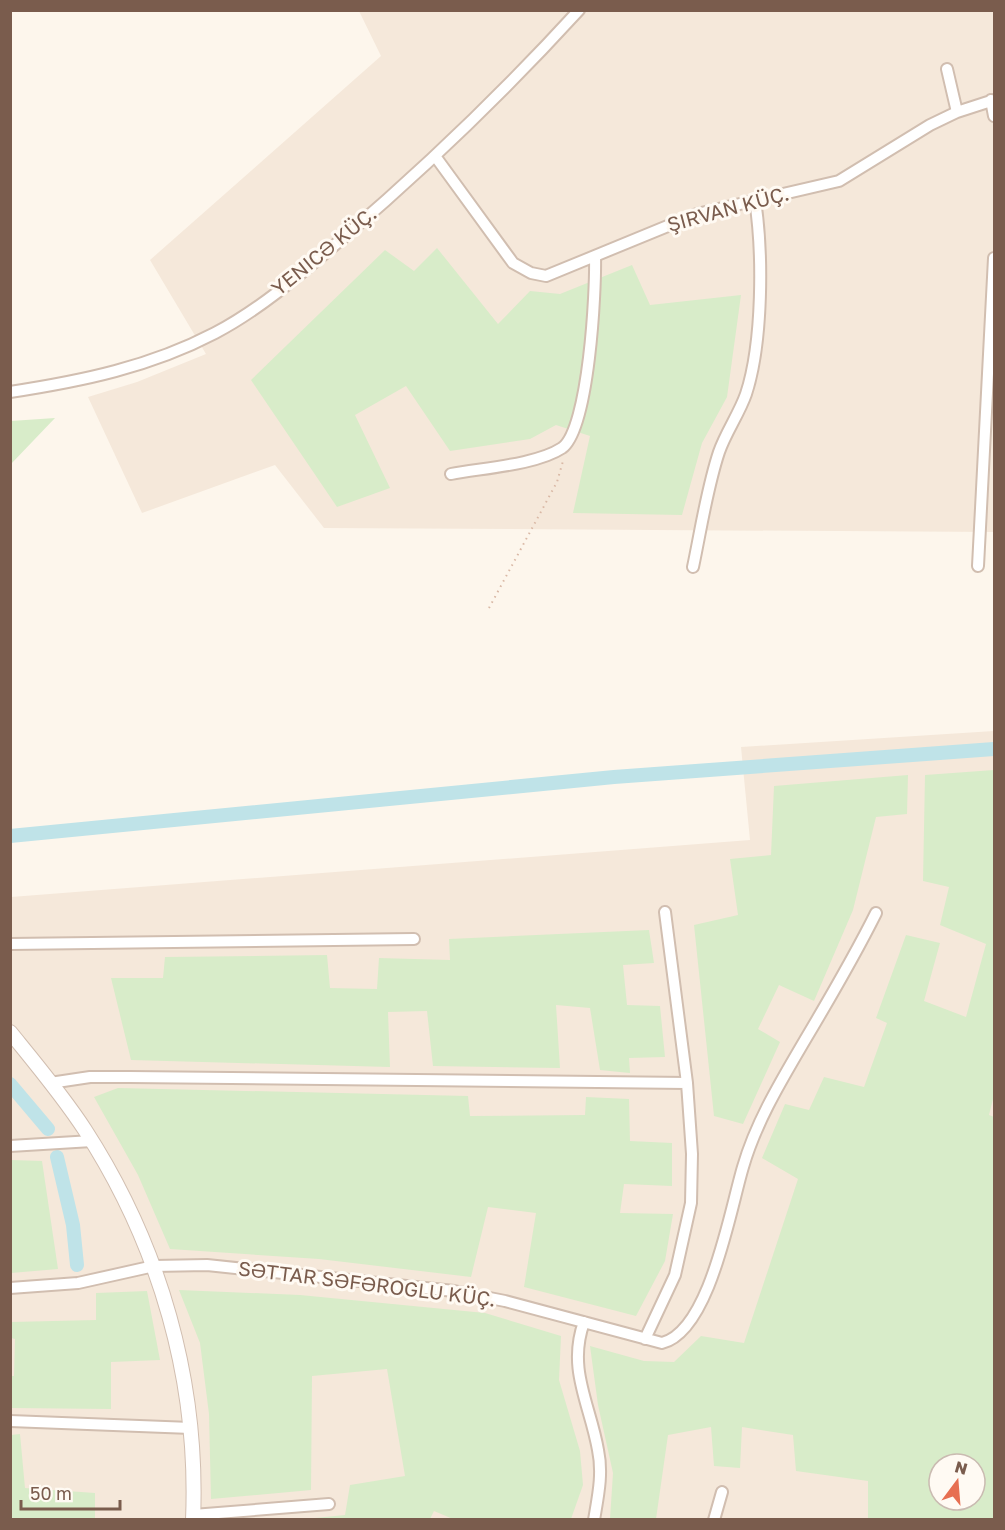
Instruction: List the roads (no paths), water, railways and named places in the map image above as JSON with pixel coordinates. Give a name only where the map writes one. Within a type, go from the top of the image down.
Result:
[{"type":"street","name":"YENICƏ KÜÇ.","points":[[10,392],[86,380],[129,369],[217,332],[299,275],[435,156],[579,10]]},
{"type":"street","points":[[947,69],[957,112]]},
{"type":"street","name":"ŞIRVAN KÜÇ.","points":[[435,156],[513,263],[531,273],[546,276],[697,214],[839,181],[930,125],[957,112],[993,100]]},
{"type":"street","points":[[993,100],[994,116]]},
{"type":"street","points":[[693,567],[719,451],[746,393],[754,356],[761,248],[755,200]]},
{"type":"street","points":[[451,474],[544,457],[564,447],[573,433],[580,412],[596,292],[595,256]]},
{"type":"street","points":[[978,566],[994,258]]},
{"type":"street","points":[[645,1339],[675,1275],[691,1203],[692,1154],[687,1083],[665,912]]},
{"type":"street","name":"SƏTTAR SƏFƏROĞLU KÜÇ.","points":[[10,1288],[78,1283],[154,1266],[207,1265],[454,1291],[505,1301],[662,1343],[674,1340],[698,1306],[712,1277],[743,1165],[762,1116],[852,961],[876,913]]},
{"type":"street","points":[[10,944],[414,939]]},
{"type":"street","points":[[10,1032],[51,1083],[92,1141],[138,1226],[154,1266],[172,1320],[182,1361],[190,1428],[193,1517],[329,1504]]},
{"type":"street","points":[[51,1083],[90,1077],[141,1077],[687,1083]]},
{"type":"street","points":[[10,1137],[23,1147]]},
{"type":"street","points":[[10,1146],[92,1141]]},
{"type":"street","points":[[584,1322],[576,1350],[577,1369],[598,1449],[601,1475],[594,1520]]},
{"type":"street","points":[[10,1421],[190,1428]]},
{"type":"street","points":[[714,1520],[722,1492]]},
{"type":"waterway","points":[[10,836],[614,777],[994,749]]},
{"type":"waterway","points":[[10,1084],[48,1129]]},
{"type":"waterway","points":[[57,1157],[73,1225],[77,1265]]}]
